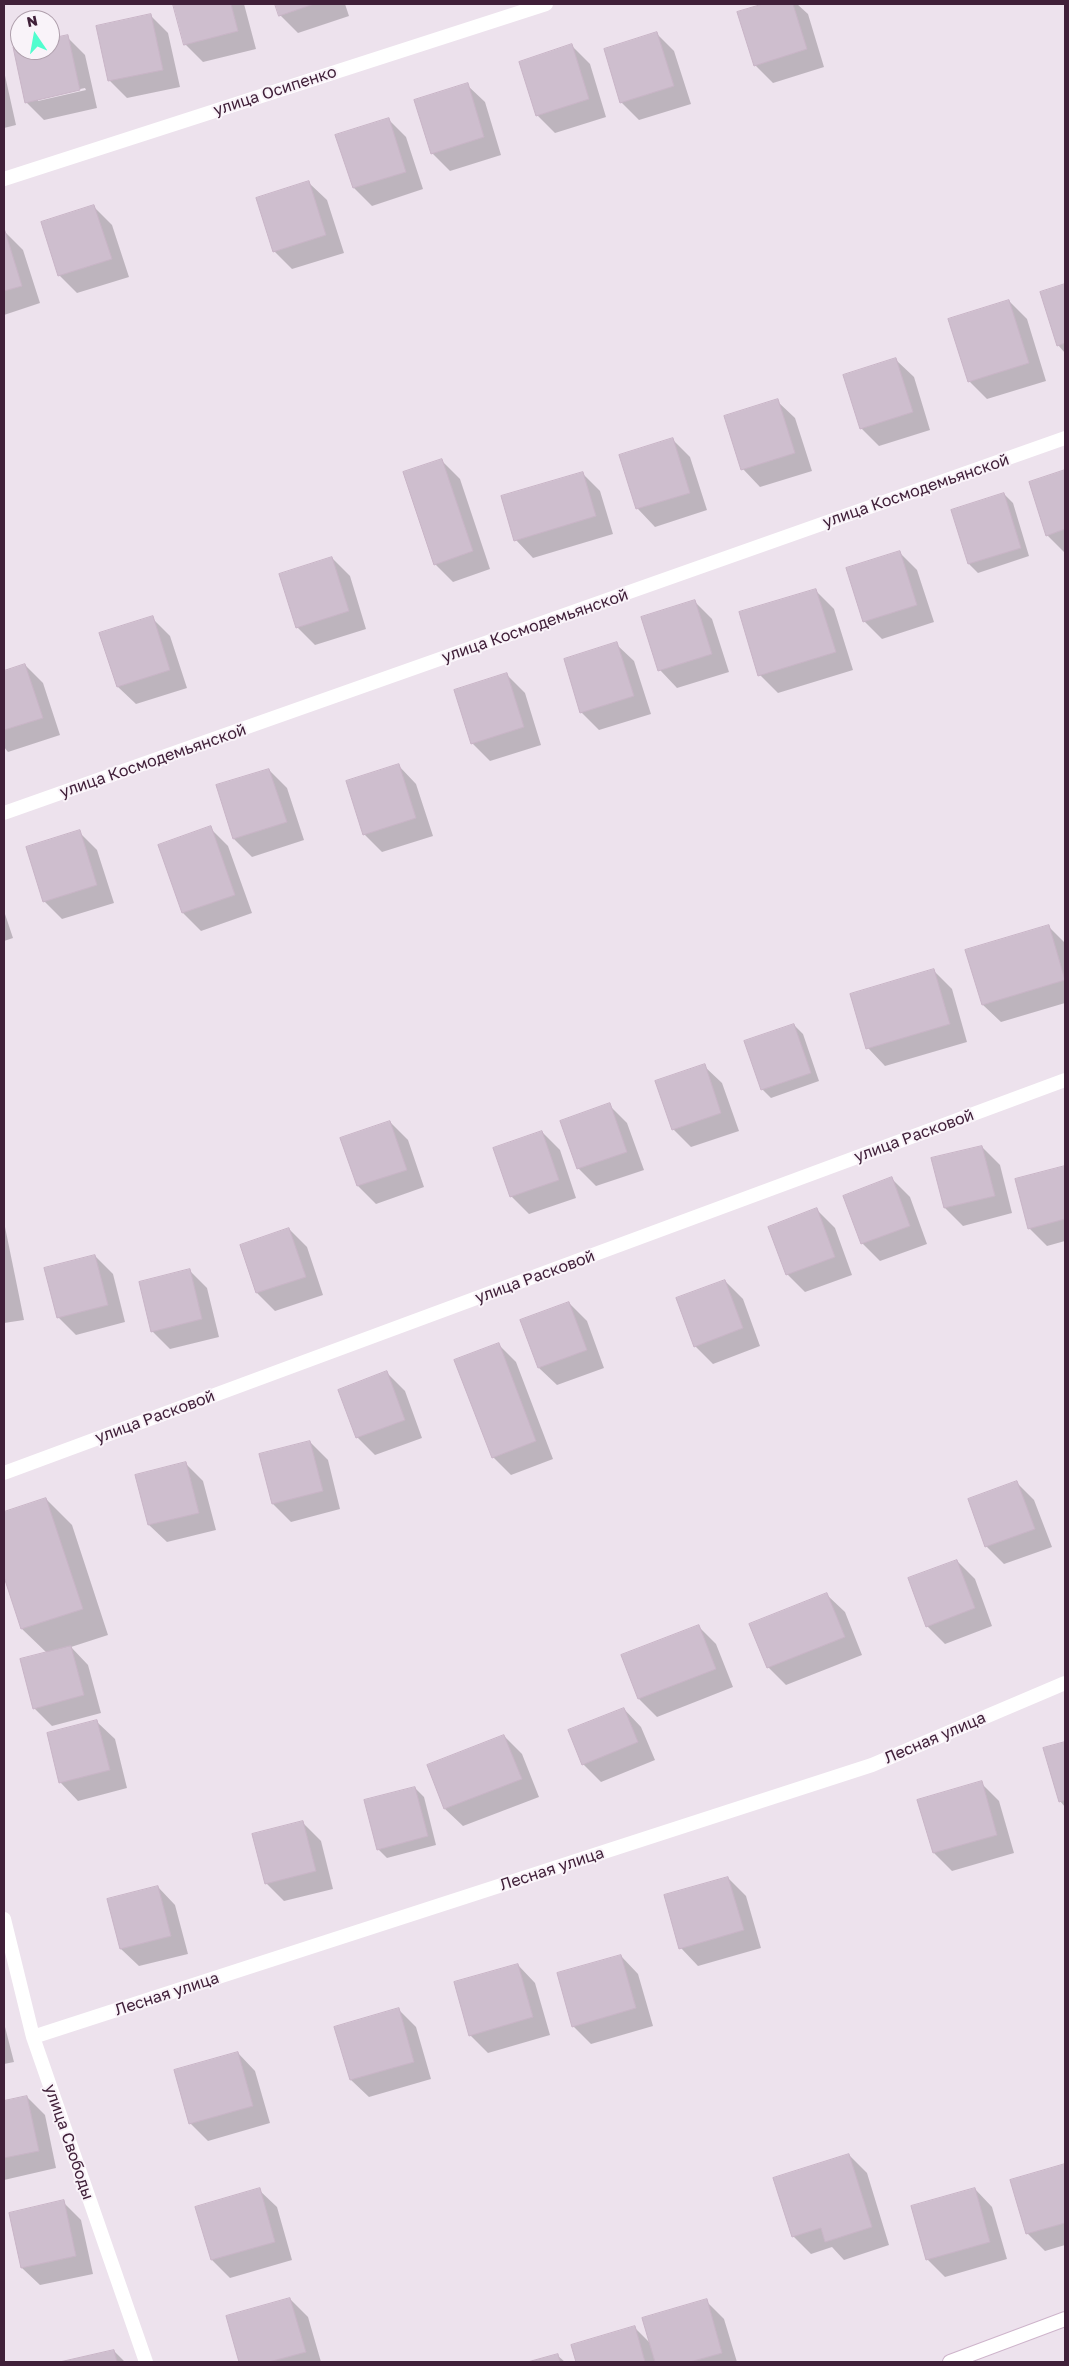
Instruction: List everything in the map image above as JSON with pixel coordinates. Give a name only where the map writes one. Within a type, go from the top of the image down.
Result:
[{"type":"street","name":"улица Осипенко","points":[[4,179],[546,4]]},
{"type":"street","name":"улица Космодемьянской","points":[[4,813],[1065,438]]},
{"type":"street","name":"улица Расковой","points":[[4,1473],[1065,1080]]},
{"type":"street","name":"Лесная улица","points":[[33,2037],[872,1765],[1065,1683]]},
{"type":"street","name":"улица Свободы","points":[[4,1919],[33,2037],[146,2362]]},
{"type":"street","points":[[950,2362],[1065,2319]]},
{"type":"building","points":[[173,4],[231,4],[238,31],[184,45]]},
{"type":"building","points":[[275,4],[314,4],[279,16]]},
{"type":"building","points":[[763,4],[793,4],[807,49],[754,66],[737,12]]},
{"type":"building","points":[[151,14],[163,70],[108,81],[96,26]]},
{"type":"building","points":[[657,32],[674,86],[620,103],[604,49]]},
{"type":"building","points":[[68,35],[80,90],[25,103],[16,60],[60,60],[60,37]]},
{"type":"building","points":[[572,44],[589,99],[536,116],[519,62]]},
{"type":"building","points":[[468,83],[484,137],[431,154],[414,100]]},
{"type":"building","points":[[389,118],[406,172],[353,188],[335,135]]},
{"type":"building","points":[[309,181],[326,235],[273,252],[256,198]]},
{"type":"building","points":[[94,205],[112,259],[58,276],[41,222]]},
{"type":"building","points":[[4,232],[22,286],[4,291]]},
{"type":"building","points":[[1065,284],[1065,343],[1057,346],[1040,292]]},
{"type":"building","points":[[1009,300],[1029,363],[968,382],[948,319]]},
{"type":"building","points":[[896,358],[913,412],[860,429],[843,375]]},
{"type":"building","points":[[778,399],[795,453],[741,470],[724,416]]},
{"type":"building","points":[[673,438],[690,493],[636,509],[619,455]]},
{"type":"building","points":[[442,459],[473,551],[434,565],[403,472]]},
{"type":"building","points":[[1065,470],[1065,529],[1046,536],[1029,482]]},
{"type":"building","points":[[583,472],[596,516],[514,541],[501,496]]},
{"type":"building","points":[[1004,493],[1021,548],[968,564],[951,510]]},
{"type":"building","points":[[900,551],[917,605],[863,622],[846,568]]},
{"type":"building","points":[[332,557],[349,611],[296,628],[279,574]]},
{"type":"building","points":[[816,589],[836,652],[758,676],[739,612]]},
{"type":"building","points":[[695,600],[712,654],[658,671],[641,617]]},
{"type":"building","points":[[153,616],[170,670],[117,687],[99,633]]},
{"type":"building","points":[[617,642],[634,696],[580,713],[564,659]]},
{"type":"building","points":[[25,664],[43,718],[4,730],[4,671]]},
{"type":"building","points":[[507,673],[524,727],[471,744],[454,690]]},
{"type":"building","points":[[399,764],[416,818],[363,835],[346,781]]},
{"type":"building","points":[[269,769],[287,822],[233,839],[216,785]]},
{"type":"building","points":[[211,826],[235,895],[182,913],[158,845]]},
{"type":"building","points":[[80,830],[97,885],[43,902],[26,847]]},
{"type":"building","points":[[1049,925],[1065,980],[982,1005],[965,950]]},
{"type":"building","points":[[934,969],[950,1024],[866,1049],[850,994]]},
{"type":"building","points":[[794,1024],[811,1073],[761,1090],[744,1041]]},
{"type":"building","points":[[705,1064],[721,1113],[672,1130],[655,1081]]},
{"type":"building","points":[[610,1103],[627,1152],[577,1169],[560,1121]]},
{"type":"building","points":[[390,1121],[407,1170],[357,1186],[340,1138]]},
{"type":"building","points":[[542,1131],[559,1180],[510,1197],[493,1148]]},
{"type":"building","points":[[982,1146],[995,1196],[944,1208],[931,1158]]},
{"type":"building","points":[[1065,1166],[1065,1219],[1028,1229],[1015,1179]]},
{"type":"building","points":[[892,1177],[910,1226],[861,1244],[843,1196]]},
{"type":"building","points":[[817,1208],[835,1257],[786,1275],[768,1227]]},
{"type":"building","points":[[289,1228],[306,1277],[256,1293],[240,1245]]},
{"type":"building","points":[[95,1255],[108,1305],[57,1318],[44,1268]]},
{"type":"building","points":[[190,1269],[202,1319],[151,1332],[139,1282]]},
{"type":"building","points":[[725,1280],[743,1328],[694,1347],[676,1298]]},
{"type":"building","points":[[569,1302],[587,1350],[538,1368],[520,1320]]},
{"type":"building","points":[[499,1343],[536,1441],[492,1458],[454,1360]]},
{"type":"building","points":[[387,1371],[405,1420],[356,1438],[338,1390]]},
{"type":"building","points":[[310,1441],[323,1491],[272,1504],[259,1454]]},
{"type":"building","points":[[186,1462],[199,1513],[148,1525],[135,1475]]},
{"type":"building","points":[[1017,1481],[1035,1529],[985,1547],[968,1499]]},
{"type":"building","points":[[46,1498],[83,1609],[21,1629],[4,1577],[4,1512]]},
{"type":"building","points":[[957,1560],[975,1608],[926,1627],[908,1578]]},
{"type":"building","points":[[827,1593],[845,1637],[767,1668],[749,1624]]},
{"type":"building","points":[[699,1625],[716,1669],[638,1699],[621,1655]]},
{"type":"building","points":[[71,1646],[84,1695],[33,1709],[20,1659]]},
{"type":"building","points":[[624,1708],[638,1742],[582,1765],[568,1730]]},
{"type":"building","points":[[97,1720],[110,1770],[59,1783],[47,1733]]},
{"type":"building","points":[[504,1735],[522,1779],[444,1809],[427,1765]]},
{"type":"building","points":[[1065,1742],[1065,1800],[1059,1802],[1043,1748]]},
{"type":"building","points":[[982,1781],[997,1835],[933,1853],[917,1800]]},
{"type":"building","points":[[415,1787],[428,1836],[377,1850],[364,1800]]},
{"type":"building","points":[[303,1821],[316,1871],[265,1884],[252,1834]]},
{"type":"building","points":[[728,1877],[744,1930],[679,1949],[664,1895]]},
{"type":"building","points":[[158,1886],[171,1936],[120,1949],[107,1899]]},
{"type":"building","points":[[621,1955],[636,2008],[572,2027],[557,1973]]},
{"type":"building","points":[[518,1964],[533,2017],[469,2036],[454,1982]]},
{"type":"building","points":[[399,2008],[414,2062],[350,2080],[334,2027]]},
{"type":"building","points":[[238,2052],[253,2106],[189,2124],[174,2070]]},
{"type":"building","points":[[27,2096],[39,2151],[4,2158],[4,2101]]},
{"type":"building","points":[[849,2154],[872,2227],[825,2242],[821,2228],[792,2237],[773,2178]]},
{"type":"building","points":[[1065,2164],[1065,2223],[1026,2234],[1010,2180]]},
{"type":"building","points":[[260,2188],[275,2242],[211,2260],[195,2207]]},
{"type":"building","points":[[975,2188],[990,2242],[926,2260],[911,2206]]},
{"type":"building","points":[[64,2200],[76,2256],[21,2268],[9,2213]]},
{"type":"building","points":[[290,2298],[306,2352],[269,2362],[239,2362],[226,2316]]},
{"type":"building","points":[[707,2299],[722,2353],[690,2362],[655,2362],[642,2318]]},
{"type":"building","points":[[635,2326],[645,2362],[576,2362],[571,2345]]},
{"type":"building","points":[[114,2350],[117,2362],[60,2362]]},
{"type":"building","points":[[558,2354],[560,2362],[528,2362]]}]
